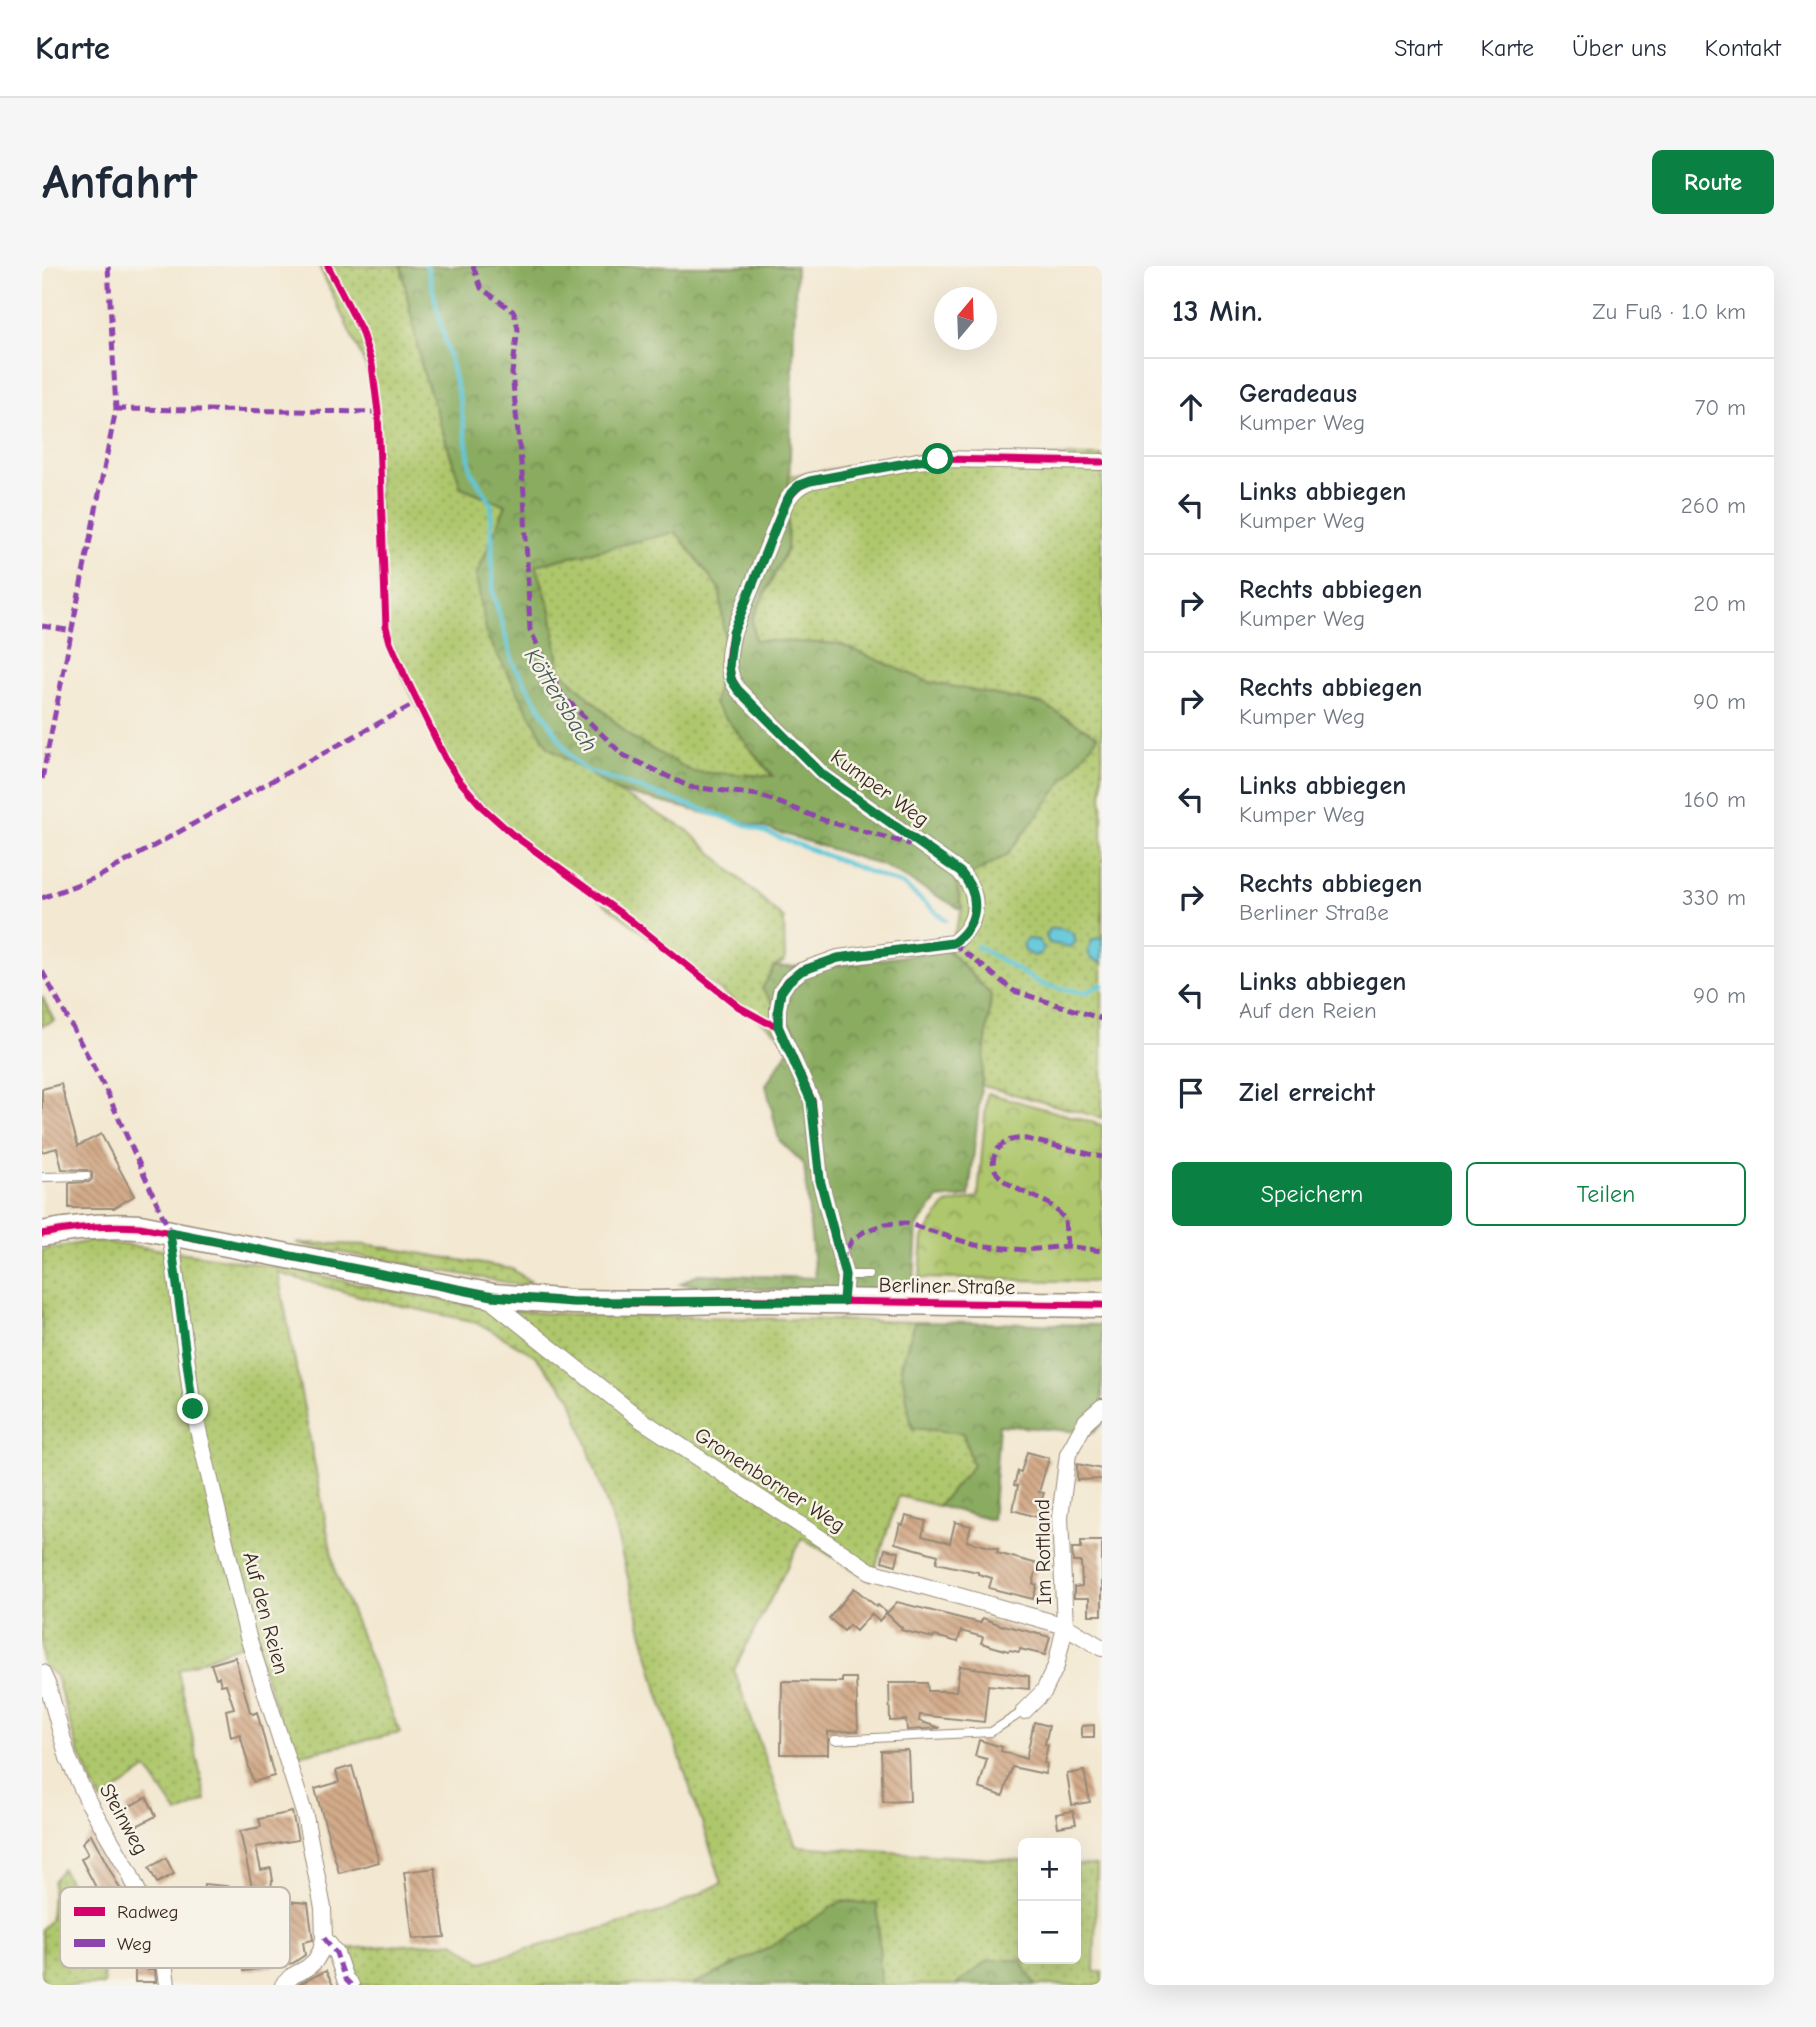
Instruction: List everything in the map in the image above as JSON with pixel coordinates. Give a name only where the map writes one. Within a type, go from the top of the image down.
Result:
[{"type":"main road","name":"Berliner Straße","points":[[42,1234],[63,1229],[140,1227],[493,1296],[573,1302],[843,1301],[1102,1305]]},
{"type":"street","name":"Kumper Weg","points":[[843,1301],[845,1275],[820,1180],[811,1101],[778,1026],[781,992],[801,971],[838,958],[953,943],[962,937],[971,923],[975,901],[972,888],[960,872],[823,775],[738,690],[731,680],[729,666],[733,633],[785,504],[799,485],[938,459],[1102,462]]},
{"type":"street","name":"Auf den Reien","points":[[170,1232],[193,1409],[248,1637],[304,1816],[323,1908],[324,1938]]},
{"type":"street","name":"Gronenborner Weg","points":[[493,1296],[494,1303],[640,1419],[870,1571],[1102,1634]]},
{"type":"street","name":"Im Rottland","points":[[1065,1626],[1060,1517],[1068,1454],[1086,1421],[1102,1407]]},
{"type":"street","name":"Gronenborner Weg","points":[[1065,1626],[1102,1648]]},
{"type":"street","points":[[1024,1711],[1044,1692],[1056,1666],[1065,1626]]},
{"type":"street","name":"Steinweg","points":[[42,1673],[68,1758],[89,1803],[136,1887]]},
{"type":"street","points":[[283,1985],[315,1961],[324,1938]]},
{"type":"street","points":[[324,1938],[336,1953],[345,1979],[351,1985]]},
{"type":"lane","points":[[42,1177],[86,1176]]},
{"type":"lane","points":[[845,1275],[869,1275]]},
{"type":"lane","points":[[835,1740],[991,1732],[1024,1711]]},
{"type":"green space","points":[[319,266],[401,266],[422,368],[461,487],[506,505],[476,576],[616,791],[686,829],[784,919],[785,961],[774,967],[762,989],[798,1034],[792,1044],[535,852],[458,781],[384,638],[379,584],[378,479],[370,375]]},
{"type":"green space","points":[[401,266],[796,266],[787,549],[752,620],[755,640],[840,644],[929,682],[1042,704],[1098,736],[1007,855],[956,883],[962,910],[884,866],[762,827],[616,791],[548,747],[487,636],[476,576],[506,505],[461,487],[422,368]],"holes":[[[676,532],[720,590],[725,643],[714,704],[773,776],[693,772],[632,738],[560,670],[551,611],[536,565]]]},
{"type":"green space","points":[[916,456],[1102,456],[1102,1118],[980,1085],[991,995],[948,950],[962,910],[956,883],[1007,855],[1097,736],[1042,704],[929,682],[840,644],[755,640],[752,620],[787,549],[789,476]]},
{"type":"green space","points":[[676,532],[720,590],[725,643],[715,704],[773,777],[693,772],[632,738],[560,670],[551,611],[536,565]]},
{"type":"green space","points":[[948,950],[991,995],[969,1196],[938,1199],[917,1227],[913,1298],[680,1284],[698,1274],[815,1278],[804,1164],[779,1140],[766,1085],[798,1034],[762,989],[774,967],[832,966]]},
{"type":"green space","points":[[42,996],[54,1021],[42,1026]]},
{"type":"green space","points":[[987,1093],[1102,1125],[1102,1282],[920,1278],[923,1237],[946,1204],[978,1198]]},
{"type":"green space","points":[[92,1241],[246,1262],[430,1298],[531,1312],[915,1322],[901,1367],[963,1433],[973,1466],[938,1506],[899,1496],[871,1580],[802,1538],[734,1670],[796,1846],[1018,1861],[1018,1960],[989,1960],[956,1985],[881,1985],[877,1904],[765,1950],[693,1985],[356,1985],[341,1949],[454,1942],[482,1962],[664,1911],[722,1883],[659,1695],[616,1532],[571,1397],[534,1355],[476,1322],[370,1299],[278,1273],[335,1571],[400,1733],[292,1756],[253,1640],[178,1670],[206,1800],[178,1814],[147,1769],[101,1802],[77,1748],[56,1676],[42,1664],[42,1250]]},
{"type":"green space","points":[[296,1243],[371,1245],[512,1269],[531,1282],[521,1285]]},
{"type":"green space","points":[[915,1322],[1102,1325],[1102,1423],[1093,1433],[999,1425],[992,1520],[938,1506],[973,1466],[963,1433],[912,1428],[901,1367]]},
{"type":"green space","points":[[1081,1864],[1097,1866],[1094,1972],[1102,1972],[1102,1985],[1035,1985],[1022,1964],[1081,1964]]},
{"type":"green space","points":[[62,1869],[72,1887],[60,1887],[60,1968],[103,1968],[104,1985],[42,1985],[42,1929],[50,1919],[53,1881]]},
{"type":"green space","points":[[842,1901],[877,1904],[881,1985],[693,1985],[765,1950]]},
{"type":"green space","points":[[989,1960],[1018,1960],[1018,1964],[1023,1964],[1035,1985],[956,1985]]},
{"type":"water","points":[[1060,928],[1073,933],[1076,941],[1071,947],[1049,943],[1046,936],[1050,929]]},
{"type":"water","points":[[1102,937],[1102,963],[1091,959],[1088,951],[1092,940]]},
{"type":"water","points":[[1027,939],[1038,940],[1044,948],[1041,953],[1034,956],[1025,951],[1023,943]]},
{"type":"building","points":[[61,1084],[78,1146],[101,1134],[134,1196],[114,1208],[69,1208],[69,1183],[89,1182],[92,1173],[87,1170],[62,1169],[57,1148],[42,1152],[42,1089]]},
{"type":"building","points":[[1027,1452],[1049,1458],[1039,1492],[1044,1493],[1036,1517],[1013,1510],[1018,1486],[1014,1485]]},
{"type":"building","points":[[1077,1464],[1102,1469],[1102,1479],[1077,1480]]},
{"type":"building","points":[[906,1516],[926,1521],[922,1536],[950,1543],[955,1522],[971,1526],[967,1541],[998,1549],[997,1553],[1038,1564],[1033,1584],[1037,1585],[1033,1599],[989,1588],[992,1578],[978,1572],[936,1563],[938,1555],[895,1543],[900,1524],[903,1525]]},
{"type":"building","points":[[1081,1541],[1102,1541],[1102,1615],[1089,1615],[1089,1598],[1074,1598],[1074,1587],[1082,1586],[1081,1562],[1073,1562],[1072,1548],[1081,1548]]},
{"type":"building","points":[[885,1549],[899,1552],[896,1565],[882,1561]]},
{"type":"building","points":[[854,1588],[887,1613],[897,1602],[980,1623],[983,1618],[1003,1626],[1050,1637],[1045,1655],[1020,1649],[1019,1652],[1008,1651],[981,1643],[983,1637],[961,1631],[958,1642],[901,1630],[886,1613],[879,1621],[871,1614],[856,1631],[849,1625],[844,1631],[829,1618]]},
{"type":"building","points":[[235,1657],[250,1712],[257,1712],[274,1776],[253,1782],[240,1734],[231,1737],[226,1710],[234,1708],[226,1684],[221,1685],[211,1664]]},
{"type":"building","points":[[960,1666],[1029,1676],[1029,1689],[988,1685],[984,1722],[920,1715],[919,1721],[940,1728],[907,1730],[906,1720],[890,1721],[889,1683],[927,1683],[928,1691],[956,1691]]},
{"type":"building","points":[[842,1678],[856,1678],[858,1731],[828,1732],[828,1754],[781,1754],[782,1681],[842,1682]]},
{"type":"building","points":[[1034,1722],[1049,1726],[1045,1744],[1048,1745],[1044,1763],[1047,1764],[1045,1774],[1012,1767],[1003,1796],[979,1788],[987,1759],[975,1756],[979,1740],[1002,1747],[1001,1751],[1026,1759]]},
{"type":"building","points":[[1094,1725],[1094,1737],[1082,1737],[1082,1726]]},
{"type":"building","points":[[908,1750],[910,1801],[883,1802],[881,1751]]},
{"type":"building","points":[[352,1766],[379,1862],[339,1873],[315,1789],[339,1782],[336,1771]]},
{"type":"building","points":[[1084,1771],[1090,1802],[1072,1805],[1067,1774]]},
{"type":"building","points":[[147,1797],[156,1816],[135,1827],[126,1808]]},
{"type":"building","points":[[1073,1811],[1076,1824],[1058,1827],[1056,1814]]},
{"type":"building","points":[[292,1812],[298,1840],[256,1847],[261,1870],[271,1868],[271,1887],[252,1887],[240,1831],[261,1827],[259,1819]]},
{"type":"building","points":[[91,1834],[119,1887],[96,1887],[81,1859],[88,1854],[82,1843]]},
{"type":"building","points":[[166,1858],[174,1874],[157,1883],[149,1868]]},
{"type":"building","points":[[435,1868],[445,1937],[413,1939],[404,1872]]},
{"type":"building","points":[[204,1884],[230,1887],[204,1887]]},
{"type":"building","points":[[290,1901],[308,1903],[313,1940],[303,1942],[305,1955],[290,1963]]},
{"type":"building","points":[[135,1968],[155,1970],[156,1982],[135,1982]]},
{"type":"building","points":[[326,1971],[333,1985],[298,1985],[311,1978]]},
{"type":"waterway","name":"Köttersbach","points":[[427,266],[460,401],[471,471],[491,503],[493,592],[513,663],[571,758],[587,771],[736,821],[903,885],[946,920]]},
{"type":"waterway","name":"Köttersbach","points":[[977,946],[1043,985],[1086,993],[1099,985],[1102,986]]},
{"type":"marked path","points":[[42,779],[116,409],[108,266]]},
{"type":"marked path","points":[[473,266],[481,288],[514,312],[518,329],[512,373],[524,493],[530,630],[562,695],[623,755],[690,787],[759,795],[826,821],[910,844]]},
{"type":"marked path","points":[[116,409],[378,412]]},
{"type":"marked path","points":[[42,626],[73,631]]},
{"type":"marked path","points":[[42,898],[100,876],[418,702]]},
{"type":"marked path","points":[[953,943],[1014,991],[1102,1019]]},
{"type":"marked path","points":[[42,971],[105,1088],[170,1232]]},
{"type":"marked path","points":[[1067,1246],[1065,1219],[1049,1204],[1019,1190],[1000,1177],[993,1160],[1001,1146],[1008,1141],[1019,1139],[1102,1157]]},
{"type":"marked path","points":[[844,1262],[844,1254],[852,1240],[865,1231],[885,1224],[906,1223],[975,1245],[1026,1250],[1067,1246],[1102,1251]]},
{"type":"marked path","points":[[324,1938],[336,1953],[345,1979],[351,1985]]},
{"type":"cycle path","points":[[328,266],[361,330],[372,365],[378,412],[386,627],[404,674],[445,758],[458,779],[483,808],[512,834],[630,920],[739,1007],[778,1026]]},
{"type":"cycle path","points":[[843,1301],[845,1275],[820,1180],[812,1101],[778,1026],[781,992],[788,981],[801,971],[838,958],[953,943],[972,919],[974,900],[972,891],[960,872],[823,775],[738,690],[731,676],[729,662],[733,633],[785,504],[795,490],[805,483],[938,459],[1102,462]]},
{"type":"cycle path","points":[[42,1234],[91,1227],[140,1227],[493,1296],[573,1302],[756,1300],[1102,1305]]},
{"type":"route","points":[[193,1409],[170,1232],[493,1296],[573,1302],[843,1301],[845,1275],[820,1180],[811,1101],[778,1026],[781,992],[801,971],[838,958],[953,943],[967,931],[975,901],[968,880],[960,872],[823,775],[779,733],[731,680],[730,649],[733,633],[785,504],[799,485],[938,459]]}]
